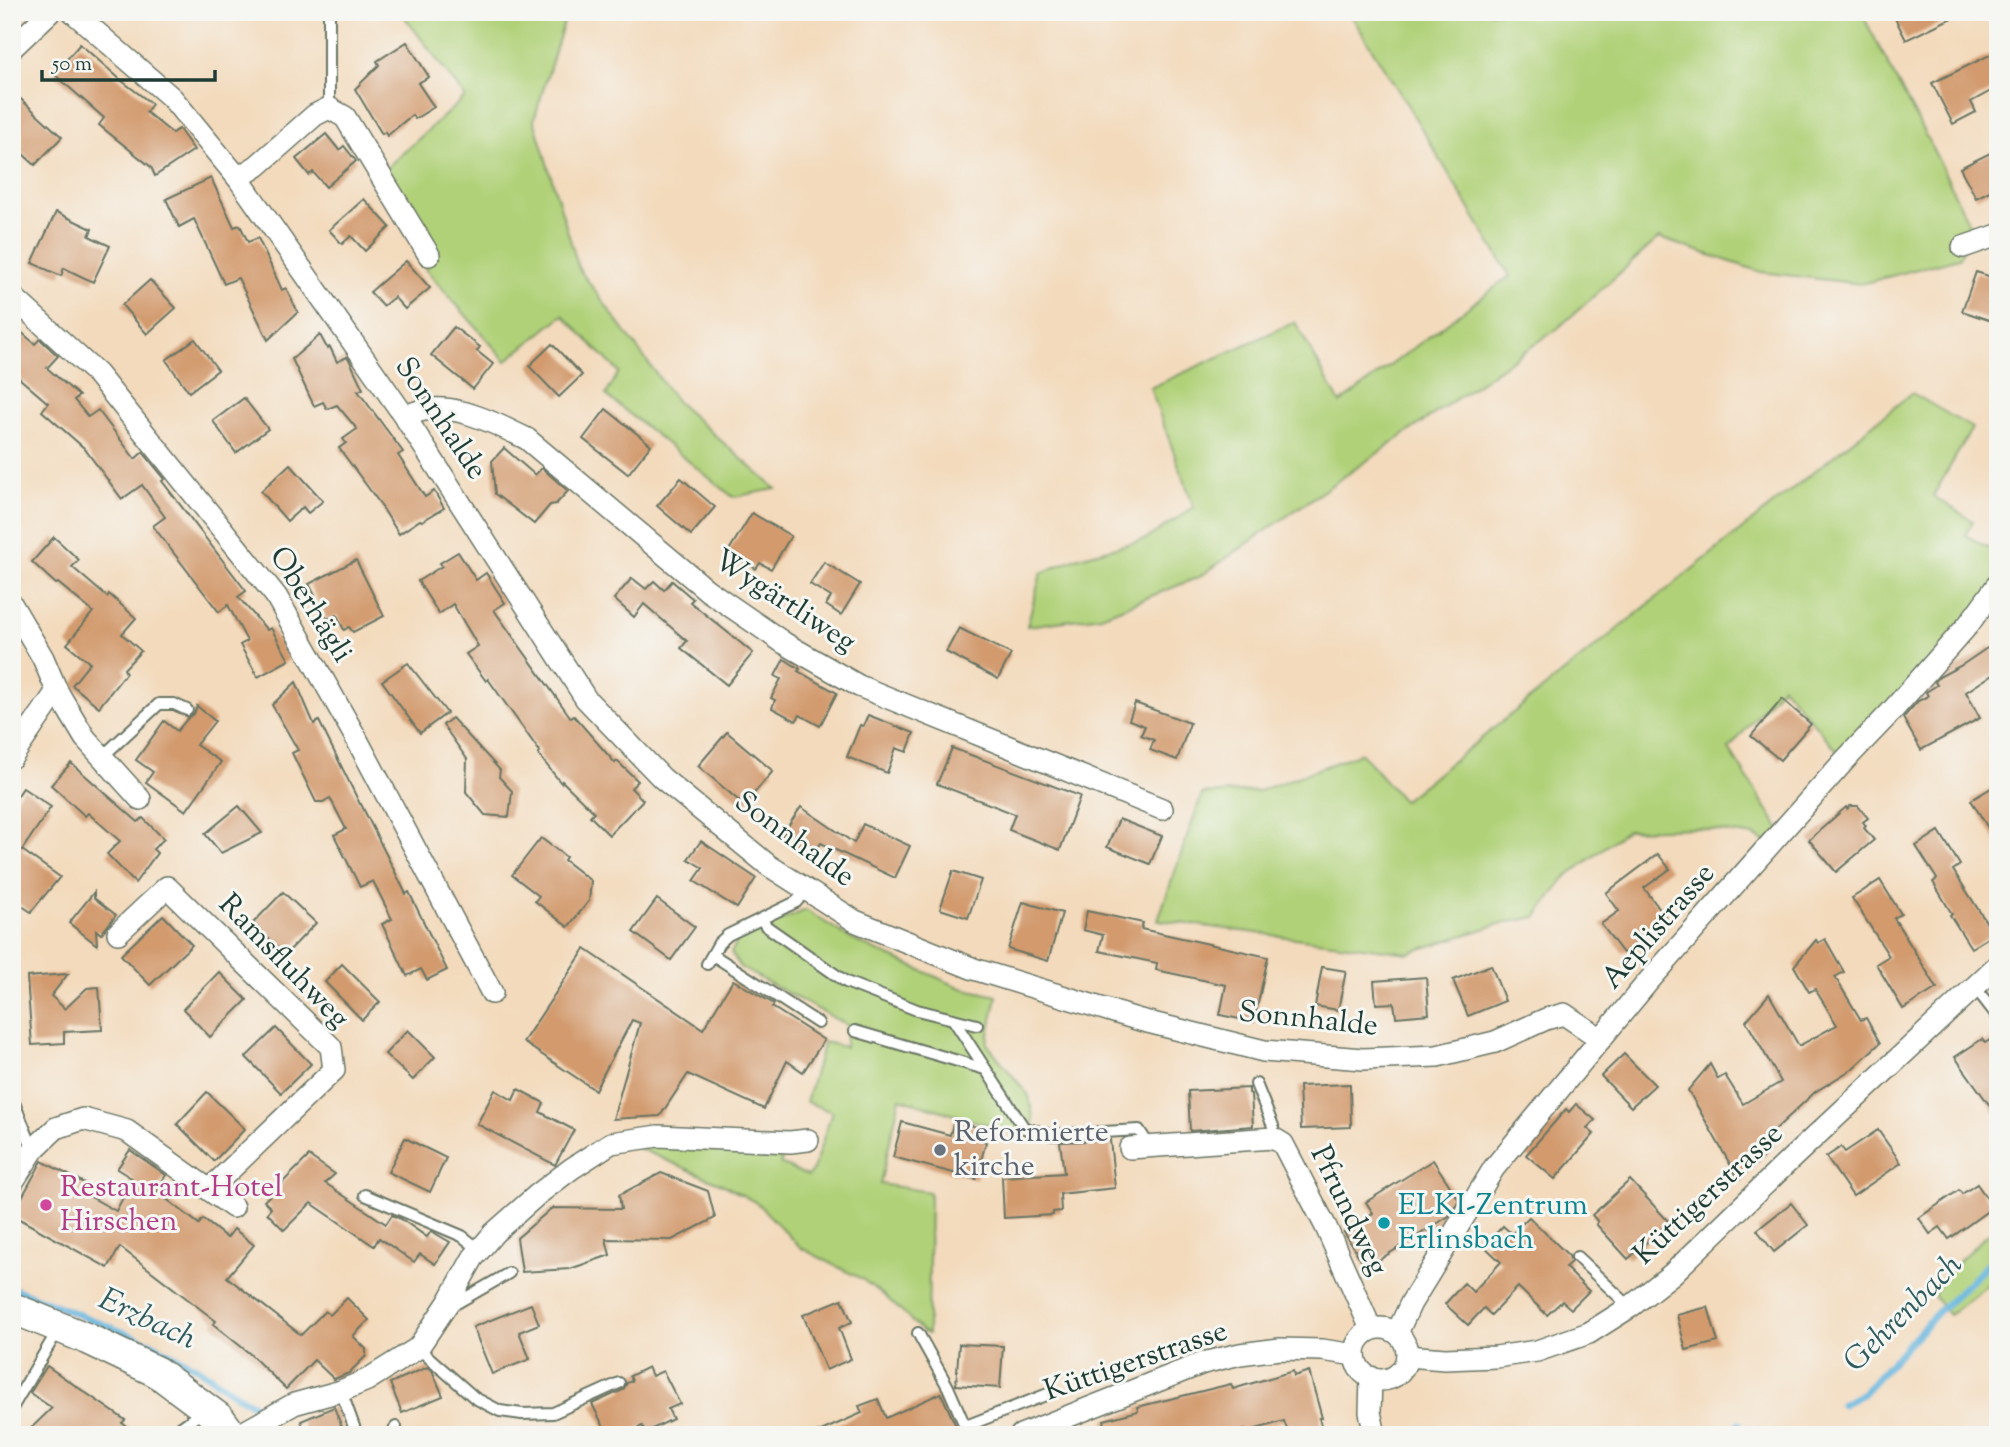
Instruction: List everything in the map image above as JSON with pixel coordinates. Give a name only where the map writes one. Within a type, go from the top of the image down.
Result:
[{"type":"main road","points":[[13,1310],[60,1328],[158,1373],[220,1419],[232,1435]]},
{"type":"street","points":[[12,48],[50,12]]},
{"type":"street","name":"Sonnhalde","points":[[73,12],[172,98],[238,178],[405,417],[586,699],[662,778],[768,865],[855,921],[974,969],[1140,1020],[1264,1051],[1363,1059],[1437,1056],[1495,1042],[1546,1019],[1564,1014],[1601,1039]]},
{"type":"street","points":[[238,178],[257,166],[315,115],[329,108],[345,117],[429,255]]},
{"type":"street","points":[[1963,247],[1998,235]]},
{"type":"street","name":"Oberhägli","points":[[12,296],[97,374],[276,596],[355,736],[492,993]]},
{"type":"street","name":"Wygärtliweg","points":[[405,417],[411,413],[433,409],[450,410],[499,425],[527,439],[706,590],[784,643],[859,686],[1162,809]]},
{"type":"street","name":"Aeplistrasse","points":[[1397,1333],[1411,1303],[1494,1168],[1647,984],[1968,625],[1998,584]]},
{"type":"street","points":[[12,605],[85,738],[140,799]]},
{"type":"street","points":[[12,757],[57,691]]},
{"type":"street","name":"Ramsfluhweg","points":[[118,933],[167,887],[331,1047],[334,1070],[211,1189]]},
{"type":"street","name":"Küttigerstrasse","points":[[1407,1356],[1445,1359],[1496,1357],[1537,1351],[1589,1333],[1630,1307],[1672,1274],[1998,965]]},
{"type":"street","points":[[12,1183],[34,1149],[56,1128],[83,1119],[127,1131],[233,1207]]},
{"type":"street","points":[[239,1435],[294,1404],[341,1391],[368,1380],[418,1348],[473,1258],[494,1233],[571,1168],[611,1143],[659,1136],[790,1142],[808,1140]]},
{"type":"street","name":"Pfrundweg","points":[[1140,1147],[1273,1138],[1283,1144],[1326,1227],[1371,1329]]},
{"type":"street","points":[[1383,1328],[1397,1333],[1405,1344],[1407,1356],[1404,1367],[1397,1374],[1385,1379],[1371,1377],[1361,1370],[1355,1355],[1363,1334],[1371,1329],[1383,1328]]},
{"type":"street","name":"Küttigerstrasse","points":[[1021,1435],[1203,1363],[1240,1354],[1291,1349],[1355,1355]]},
{"type":"street","points":[[1371,1377],[1370,1412],[1375,1435]]},
{"type":"lane","points":[[329,12],[329,108]]},
{"type":"lane","points":[[102,757],[159,704],[174,704],[187,710]]},
{"type":"lane","points":[[807,890],[796,902],[729,935],[719,943],[710,959],[818,1023]]},
{"type":"lane","points":[[762,920],[766,926],[846,982],[917,1010],[977,1025]]},
{"type":"lane","points":[[1974,986],[1998,1017]]},
{"type":"lane","points":[[953,1019],[1024,1128],[1052,1135],[1139,1130],[1140,1147]]},
{"type":"lane","points":[[855,1031],[985,1069]]},
{"type":"lane","points":[[1256,1084],[1273,1126],[1273,1138]]},
{"type":"lane","points":[[12,1098],[34,1149]]},
{"type":"lane","points":[[365,1195],[462,1236],[480,1250]]},
{"type":"lane","points":[[1577,1257],[1630,1307]]},
{"type":"lane","points":[[442,1312],[509,1273]]},
{"type":"lane","points":[[12,1408],[60,1328]]},
{"type":"lane","points":[[918,1333],[948,1388],[967,1431],[1048,1394]]},
{"type":"lane","points":[[418,1348],[475,1398],[500,1410],[522,1414],[553,1412],[619,1383]]},
{"type":"lane","points":[[341,1391],[356,1435]]},
{"type":"lane","points":[[170,1435],[207,1409]]},
{"type":"green space","points":[[401,12],[567,12],[534,120],[579,269],[677,402],[776,489],[733,497],[606,395],[619,372],[563,315],[506,361],[425,269],[437,255],[383,171],[465,97]]},
{"type":"green space","points":[[1349,12],[1861,12],[1941,165],[1974,235],[1963,247],[1959,258],[1861,284],[1761,272],[1659,238],[1557,329],[1199,577],[1101,616],[1027,626],[1041,573],[1079,557],[1146,539],[1194,507],[1150,388],[1295,322],[1340,403],[1510,276]]},
{"type":"green space","points":[[1912,393],[1972,428],[1933,496],[1973,521],[1965,535],[1998,553],[1998,584],[1845,760],[1782,686],[1729,749],[1782,833],[1771,845],[1754,836],[1698,828],[1627,830],[1564,879],[1536,917],[1499,924],[1408,953],[1158,920],[1202,794],[1259,791],[1361,753],[1403,801]]},
{"type":"green space","points":[[806,910],[853,940],[961,988],[997,996],[987,1044],[1029,1096],[1033,1139],[900,1098],[880,1184],[930,1192],[928,1334],[862,1279],[801,1248],[757,1203],[724,1185],[636,1147],[665,1143],[776,1151],[784,1155],[780,1164],[808,1176],[813,1170],[832,1112],[806,1102],[824,1042],[845,1047],[847,1025],[741,968],[731,953],[738,939]]},
{"type":"green space","points":[[1998,1229],[1998,1277],[1949,1315],[1934,1296],[1944,1274],[1988,1234]]},
{"type":"building","points":[[1892,12],[1964,12],[1906,40]]},
{"type":"building","points":[[407,42],[429,77],[418,83],[434,107],[415,119],[412,115],[387,136],[385,132],[382,134],[355,89],[379,65],[377,61]]},
{"type":"building","points":[[80,44],[152,104],[146,112],[172,133],[179,129],[194,150],[155,176],[151,167],[99,125],[104,118],[54,74]]},
{"type":"building","points":[[1998,51],[1998,87],[1971,102],[1976,112],[1953,124],[1932,83]]},
{"type":"building","points":[[12,91],[62,137],[35,165],[12,144]]},
{"type":"building","points":[[326,134],[339,150],[344,146],[356,161],[326,187],[313,172],[309,175],[296,159]]},
{"type":"building","points":[[1998,149],[1998,187],[1976,198],[1960,168]]},
{"type":"building","points":[[211,178],[234,227],[240,225],[248,242],[258,238],[282,290],[286,288],[298,312],[268,340],[238,278],[224,284],[194,219],[179,227],[166,199]]},
{"type":"building","points":[[364,199],[390,227],[365,251],[351,236],[342,244],[329,230]]},
{"type":"building","points":[[56,212],[92,229],[89,236],[110,246],[93,282],[64,268],[61,276],[32,263]]},
{"type":"building","points":[[406,261],[430,288],[405,309],[394,297],[383,306],[370,292]]},
{"type":"building","points":[[1976,272],[1998,279],[1998,323],[1962,311]]},
{"type":"building","points":[[150,280],[176,308],[147,334],[122,305]]},
{"type":"building","points":[[12,324],[35,344],[40,339],[58,356],[47,368],[79,396],[74,400],[88,417],[98,410],[135,459],[143,452],[246,591],[238,597],[267,630],[271,628],[289,660],[258,677],[240,645],[247,641],[228,605],[219,612],[153,526],[165,517],[142,485],[122,499],[84,448],[42,411],[48,403],[12,372]]},
{"type":"building","points":[[454,327],[480,347],[477,351],[493,364],[473,389],[431,355]]},
{"type":"building","points":[[320,335],[337,362],[347,357],[349,359],[363,389],[358,391],[403,452],[398,455],[425,497],[434,491],[444,508],[399,534],[339,448],[346,443],[343,439],[357,429],[337,405],[327,409],[323,402],[314,406],[292,359]]},
{"type":"building","points":[[195,339],[218,370],[189,392],[166,360]]},
{"type":"building","points":[[552,344],[582,375],[559,397],[529,366]]},
{"type":"building","points":[[244,398],[268,429],[236,453],[213,421]]},
{"type":"building","points":[[606,409],[651,445],[628,474],[583,439]]},
{"type":"building","points":[[504,448],[535,475],[542,468],[568,491],[556,504],[550,505],[534,524],[495,494],[492,461]]},
{"type":"building","points":[[290,464],[323,501],[308,513],[303,507],[287,521],[261,491]]},
{"type":"building","points":[[681,478],[715,507],[691,535],[657,506]]},
{"type":"building","points":[[752,513],[791,536],[771,569],[760,563],[756,569],[728,552]]},
{"type":"building","points":[[54,537],[79,560],[72,567],[136,618],[122,634],[141,651],[124,669],[126,673],[99,707],[72,685],[90,663],[67,644],[93,612],[32,562]]},
{"type":"building","points":[[458,552],[476,580],[486,573],[505,603],[494,610],[571,718],[574,716],[615,763],[617,761],[638,781],[631,788],[643,800],[609,835],[590,816],[594,812],[562,781],[561,783],[538,754],[540,752],[488,679],[486,681],[466,654],[478,646],[453,604],[439,614],[418,581]]},
{"type":"building","points":[[356,560],[384,616],[353,632],[349,627],[344,630],[337,615],[327,619],[309,584]]},
{"type":"building","points":[[824,562],[860,584],[841,615],[826,605],[831,597],[810,584]]},
{"type":"building","points":[[632,578],[646,589],[654,581],[664,590],[672,581],[693,599],[690,602],[753,653],[727,685],[681,648],[687,641],[644,604],[634,617],[614,599]]},
{"type":"building","points":[[959,628],[1011,654],[998,679],[946,652]]},
{"type":"building","points":[[1990,646],[1998,657],[1998,671],[1966,692],[1980,718],[1921,750],[1903,718],[1918,701],[1928,696],[1926,692],[1937,685],[1935,682],[1939,677]]},
{"type":"building","points":[[784,659],[800,669],[798,671],[837,693],[820,726],[800,715],[796,721],[772,708],[775,700],[771,698],[781,679],[775,676]]},
{"type":"building","points":[[408,663],[447,713],[420,733],[382,681]]},
{"type":"building","points":[[296,682],[314,724],[319,721],[447,970],[427,980],[421,969],[407,976],[382,924],[392,919],[373,881],[360,887],[334,835],[346,829],[330,798],[316,802],[292,753],[298,750],[272,705]]},
{"type":"building","points":[[1782,699],[1811,724],[1780,760],[1751,736]]},
{"type":"building","points":[[1135,703],[1190,723],[1177,760],[1150,750],[1154,740],[1141,735],[1145,726],[1129,720]]},
{"type":"building","points":[[197,706],[215,721],[196,745],[221,762],[186,811],[146,782],[153,772],[136,760],[164,721],[177,731],[194,714]]},
{"type":"building","points":[[868,715],[914,733],[907,752],[896,748],[887,773],[847,757],[860,725],[863,726]]},
{"type":"building","points":[[452,718],[500,770],[499,777],[512,791],[509,817],[485,815],[466,792],[467,759],[443,725]]},
{"type":"building","points":[[727,732],[773,771],[744,805],[698,766]]},
{"type":"building","points":[[952,748],[1080,796],[1060,850],[1009,830],[1015,814],[937,784]]},
{"type":"building","points":[[71,763],[138,822],[143,818],[164,839],[153,849],[157,853],[135,883],[107,854],[120,841],[88,813],[85,816],[51,785]]},
{"type":"building","points":[[1998,784],[1998,844],[1971,800]]},
{"type":"building","points":[[23,788],[51,807],[22,850],[60,877],[31,912],[12,899],[12,804]]},
{"type":"building","points":[[239,806],[262,833],[221,853],[205,834]]},
{"type":"building","points":[[1850,806],[1858,806],[1868,818],[1863,822],[1866,826],[1864,828],[1874,840],[1836,872],[1809,840]]},
{"type":"building","points":[[801,807],[854,843],[863,824],[910,846],[895,878],[821,843],[810,858],[780,838]]},
{"type":"building","points":[[1119,819],[1162,836],[1150,864],[1107,847]]},
{"type":"building","points":[[1939,831],[1960,865],[1953,870],[1994,934],[1971,948],[1933,882],[1937,879],[1916,846]]},
{"type":"building","points":[[541,838],[591,881],[589,901],[568,927],[535,901],[539,896],[512,875]]},
{"type":"building","points":[[701,841],[756,878],[737,908],[694,881],[703,868],[688,859]]},
{"type":"building","points":[[1658,854],[1670,869],[1644,888],[1668,920],[1623,953],[1601,924],[1619,911],[1606,893]]},
{"type":"building","points":[[953,871],[981,880],[968,918],[940,909]]},
{"type":"building","points":[[1880,880],[1901,914],[1894,918],[1937,988],[1903,1009],[1876,964],[1889,956],[1852,898]]},
{"type":"building","points":[[94,892],[94,898],[116,915],[101,934],[96,930],[97,945],[69,923]]},
{"type":"building","points":[[283,892],[316,923],[285,955],[253,923]]},
{"type":"building","points":[[657,899],[695,927],[671,960],[633,932]]},
{"type":"building","points":[[1023,902],[1062,913],[1048,961],[1008,949]]},
{"type":"building","points":[[1087,911],[1143,923],[1141,929],[1268,957],[1254,1022],[1220,1015],[1226,985],[1156,970],[1157,963],[1099,951],[1103,935],[1083,930]]},
{"type":"building","points":[[163,915],[192,945],[150,985],[121,955]]},
{"type":"building","points":[[1825,939],[1844,972],[1835,977],[1861,1020],[1866,1018],[1880,1043],[1852,1069],[1815,1092],[1764,1140],[1770,1150],[1739,1180],[1688,1090],[1710,1064],[1718,1079],[1725,1075],[1743,1104],[1781,1082],[1746,1021],[1769,994],[1799,1046],[1837,1025],[1815,989],[1809,992],[1794,966],[1816,940],[1818,943]]},
{"type":"building","points":[[585,949],[703,1029],[733,980],[774,1004],[772,1007],[824,1040],[803,1072],[787,1061],[764,1109],[688,1074],[660,1116],[613,1119],[640,1023],[632,1020],[595,1090],[523,1042]]},
{"type":"building","points":[[342,964],[380,1002],[362,1020],[325,982]]},
{"type":"building","points":[[1491,965],[1505,1001],[1468,1016],[1453,980]]},
{"type":"building","points":[[1322,967],[1346,971],[1338,1010],[1315,1006]]},
{"type":"building","points":[[219,972],[247,1000],[210,1037],[183,1009]]},
{"type":"building","points":[[68,974],[51,996],[65,1009],[87,988],[99,987],[102,1030],[64,1032],[64,1043],[32,1045],[27,977]]},
{"type":"building","points":[[1426,977],[1429,1014],[1396,1017],[1394,1003],[1376,1004],[1374,981]]},
{"type":"building","points":[[276,1028],[311,1064],[281,1093],[246,1057]]},
{"type":"building","points":[[408,1030],[435,1057],[413,1080],[385,1054]]},
{"type":"building","points":[[1998,1035],[1998,1117],[1955,1057],[1982,1039],[1985,1043]]},
{"type":"building","points":[[1624,1054],[1655,1085],[1631,1107],[1601,1076]]},
{"type":"building","points":[[1350,1084],[1351,1127],[1301,1129],[1299,1086]]},
{"type":"building","points":[[1249,1088],[1253,1126],[1190,1131],[1188,1091]]},
{"type":"building","points":[[518,1089],[544,1103],[540,1112],[574,1130],[555,1165],[477,1124],[495,1090],[513,1100]]},
{"type":"building","points":[[207,1092],[245,1129],[214,1161],[177,1124]]},
{"type":"building","points":[[1576,1104],[1595,1120],[1587,1128],[1594,1134],[1555,1179],[1526,1155],[1566,1109],[1569,1112]]},
{"type":"building","name":"Reformierte kirche","points":[[954,1121],[984,1129],[981,1140],[986,1142],[976,1179],[893,1157],[902,1122],[950,1135]]},
{"type":"building","points":[[1878,1130],[1901,1163],[1853,1196],[1826,1157],[1841,1147],[1845,1152]]},
{"type":"building","points":[[405,1138],[446,1158],[430,1192],[388,1172]]},
{"type":"building","points":[[1110,1140],[1115,1188],[1060,1194],[1061,1211],[1053,1212],[1053,1215],[1004,1218],[1002,1177],[1064,1173],[1060,1142]]},
{"type":"building","points":[[130,1150],[166,1175],[156,1191],[199,1224],[203,1219],[227,1238],[234,1229],[254,1245],[227,1277],[301,1335],[325,1311],[330,1315],[347,1298],[369,1320],[353,1336],[366,1349],[366,1356],[349,1373],[334,1379],[314,1360],[286,1389],[249,1353],[213,1324],[216,1321],[120,1247],[108,1268],[12,1215],[42,1161],[86,1184],[82,1192],[116,1211],[133,1179],[117,1169]]},
{"type":"building","points":[[309,1156],[335,1174],[325,1183],[386,1224],[392,1215],[427,1237],[431,1231],[450,1242],[435,1264],[420,1254],[414,1262],[379,1238],[374,1246],[311,1203],[284,1230],[267,1213],[271,1208],[264,1201]]},
{"type":"building","points":[[1433,1160],[1459,1200],[1449,1216],[1366,1268],[1344,1232],[1373,1213],[1366,1202]]},
{"type":"building","points":[[661,1173],[708,1191],[715,1218],[672,1240],[606,1239],[610,1255],[570,1269],[522,1272],[517,1238],[552,1208],[621,1209],[619,1195]]},
{"type":"building","points":[[1630,1180],[1669,1222],[1628,1259],[1596,1224],[1598,1222],[1592,1215]]},
{"type":"building","points":[[1977,1184],[1993,1207],[1949,1239],[1940,1227],[1930,1234],[1919,1218],[1959,1190],[1962,1194]]},
{"type":"building","points":[[1791,1203],[1808,1225],[1774,1252],[1757,1230]]},
{"type":"building","points":[[1529,1217],[1569,1256],[1571,1262],[1565,1267],[1589,1291],[1571,1309],[1562,1301],[1547,1315],[1518,1287],[1491,1315],[1484,1308],[1468,1325],[1445,1304],[1464,1283],[1473,1292],[1501,1262],[1484,1246],[1503,1226],[1512,1234]]},
{"type":"building","points":[[842,1299],[852,1322],[839,1328],[851,1359],[826,1370],[803,1315]]},
{"type":"building","points":[[531,1304],[539,1324],[519,1332],[530,1359],[492,1374],[473,1327]]},
{"type":"building","points":[[1708,1307],[1718,1342],[1686,1350],[1677,1315]]},
{"type":"building","points":[[959,1344],[1003,1346],[1000,1388],[956,1385]]},
{"type":"building","points":[[47,1366],[125,1420],[122,1423],[138,1435],[24,1435],[52,1408],[30,1393]]},
{"type":"building","points":[[428,1367],[432,1370],[443,1396],[402,1413],[390,1383]]},
{"type":"building","points":[[648,1367],[652,1376],[663,1371],[680,1404],[668,1409],[673,1419],[646,1432],[642,1426],[625,1435],[608,1435],[592,1404],[623,1390],[627,1383],[632,1381],[630,1376]]},
{"type":"building","points":[[1293,1371],[1294,1376],[1309,1371],[1322,1418],[1319,1418],[1322,1429],[1304,1435],[1289,1435],[1284,1421],[1228,1435],[1107,1435],[1104,1420],[1138,1411],[1137,1407],[1231,1384],[1233,1389]]},
{"type":"building","points":[[941,1393],[960,1435],[812,1435],[862,1413],[859,1406],[878,1399],[886,1418]]},
{"type":"building","points":[[334,1407],[345,1435],[306,1435],[301,1421]]},
{"type":"waterway","name":"Gehrenbach","points":[[1842,1404],[1862,1394],[1939,1311],[1998,1255]]},
{"type":"waterway","name":"Erzbach","points":[[12,1288],[152,1344],[196,1367],[256,1406]]},
{"type":"waterway","name":"Gehrenbach","points":[[1728,1435],[1739,1424]]},
{"type":"place","name":"Reformierte kirche","points":[[940,1150]]},
{"type":"place","name":"Restaurant-Hotel Hirschen","points":[[46,1205]]},
{"type":"place","name":"ELKI-Zentrum Erlinsbach","points":[[1384,1223]]}]
